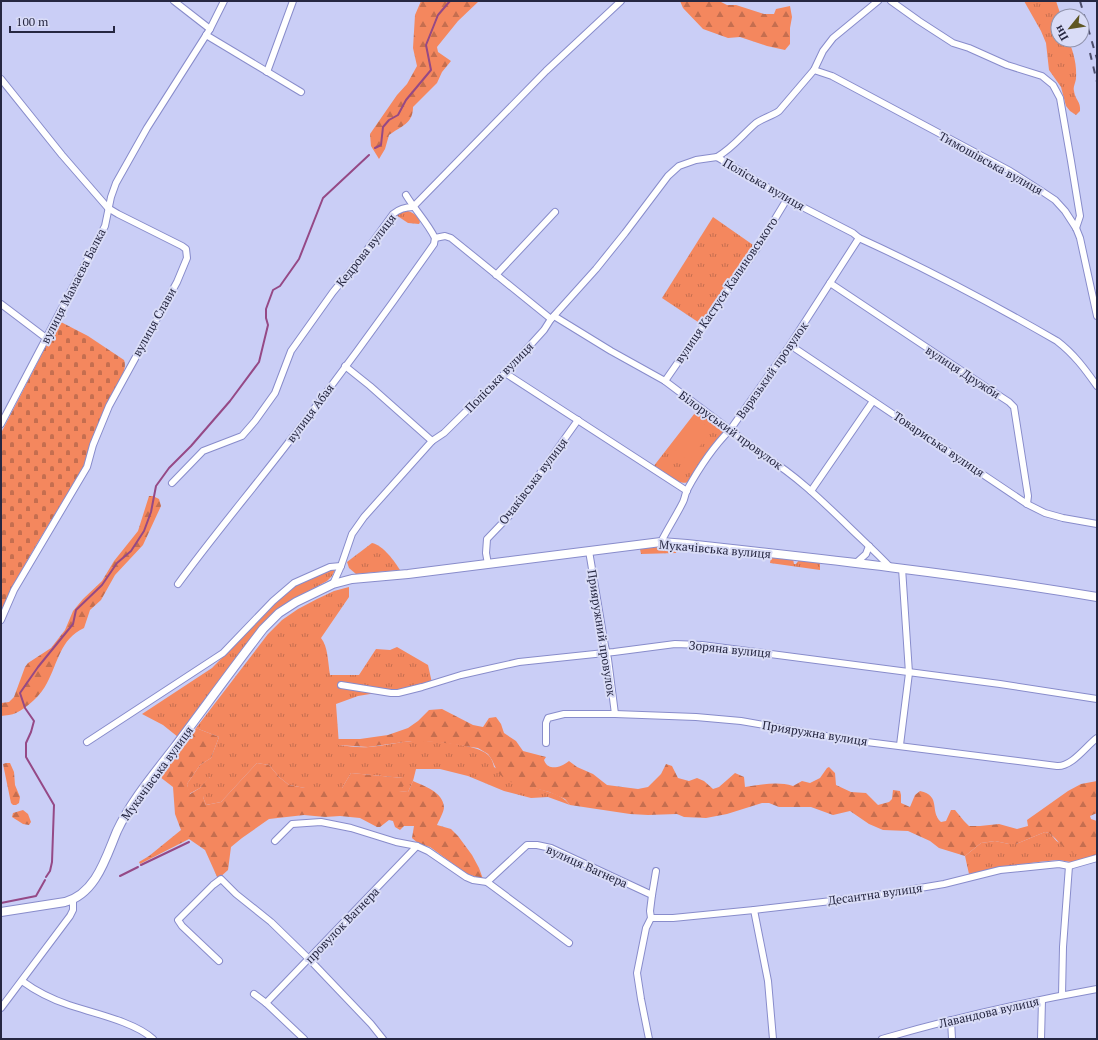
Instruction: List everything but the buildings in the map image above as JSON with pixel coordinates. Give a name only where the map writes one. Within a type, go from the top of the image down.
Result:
[{"type":"street","points":[[174,1],[210,29]]},
{"type":"street","name":"вулиця Мамаєва Балка","points":[[1,424],[104,226],[116,183],[147,128],[210,29],[224,1]]},
{"type":"street","points":[[267,72],[293,1]]},
{"type":"street","name":"Кедрова вулиця","points":[[172,482],[203,451],[242,436],[255,421],[275,393],[291,351],[333,292],[361,258],[393,214],[407,206],[413,207],[546,71],[622,1]]},
{"type":"street","points":[[717,157],[733,146],[758,122],[779,111],[814,70],[823,51],[833,38],[878,1]]},
{"type":"street","points":[[891,1],[953,43],[969,48],[1007,65],[1042,76],[1053,85],[1060,98],[1075,182],[1080,216],[1076,228]]},
{"type":"street","points":[[206,35],[301,92]]},
{"type":"street","name":"Тимошівська вулиця","points":[[814,70],[832,76],[1010,171],[1055,200],[1065,211],[1076,228],[1080,238],[1097,316]]},
{"type":"street","name":"вулиця Слави","points":[[1,79],[62,155],[108,208],[182,246],[188,253],[173,288],[109,406],[93,445],[87,467],[14,590],[1,620]]},
{"type":"street","name":"Поліська вулиця","points":[[341,566],[352,534],[364,517],[432,441],[444,433],[505,373],[544,330],[552,318],[606,257],[668,176],[680,166],[696,160],[717,157],[787,200],[853,233],[859,238],[919,266],[1058,341],[1070,350],[1097,386]]},
{"type":"street","points":[[406,195],[413,207],[431,229],[435,238]]},
{"type":"street","name":"вулиця Кастуся Калиновського","points":[[665,381],[754,253],[787,200]]},
{"type":"street","points":[[496,275],[555,212]]},
{"type":"street","name":"Білоруський провулок","points":[[435,238],[445,236],[451,238],[552,318],[665,381],[766,457],[782,467],[811,491],[890,567]]},
{"type":"street","name":"вулиця Абая","points":[[178,584],[210,540],[288,443],[401,291],[434,244],[435,238]]},
{"type":"street","name":"Варязький провулок","points":[[661,542],[684,501],[687,491],[699,470],[730,430],[790,345],[859,238]]},
{"type":"street","name":"вулиця Дружби","points":[[830,283],[983,384],[1014,407],[1028,496],[1027,504]]},
{"type":"street","points":[[1,304],[46,338]]},
{"type":"street","name":"Товариська вулиця","points":[[790,345],[1027,504],[1062,518],[1097,524]]},
{"type":"street","points":[[345,366],[432,441]]},
{"type":"street","points":[[505,373],[687,491]]},
{"type":"street","points":[[811,491],[873,401]]},
{"type":"street","name":"Очаківська вулиця","points":[[488,564],[486,552],[487,539],[510,514],[578,420]]},
{"type":"street","name":"Мукачівська вулиця","points":[[73,900],[90,886],[105,860],[123,820],[142,790],[263,629],[279,613],[296,602],[333,584],[352,579],[488,564],[661,542],[902,568],[1097,597]]},
{"type":"street","points":[[856,563],[866,554],[869,546]]},
{"type":"street","name":"Прияружний провулок","points":[[589,551],[607,653],[615,714]]},
{"type":"street","points":[[87,742],[223,653],[273,601],[294,583],[330,567],[341,566],[333,584]]},
{"type":"street","points":[[900,745],[909,673],[902,568]]},
{"type":"street","name":"Зоряна вулиця","points":[[341,685],[398,693],[461,674],[519,662],[675,644],[702,645],[1097,699]]},
{"type":"street","name":"Прияружна вулиця","points":[[546,743],[546,723],[548,718],[564,714],[696,717],[741,721],[843,739],[1061,766],[1078,756],[1097,738]]},
{"type":"street","points":[[274,841],[292,824],[321,822],[351,828],[396,842],[417,846],[428,850],[466,877],[473,880],[487,882],[569,942]]},
{"type":"street","name":"вулиця Вагнера","points":[[487,882],[528,845],[537,844],[551,848],[652,895]]},
{"type":"street","name":"провулок Вагнера","points":[[266,1003],[417,846]]},
{"type":"street","name":"Десантна вулиця","points":[[651,918],[673,918],[866,897],[944,884],[1000,870],[1059,864],[1069,866],[1097,858]]},
{"type":"street","points":[[1062,995],[1069,866]]},
{"type":"street","points":[[649,1039],[637,973],[646,928],[651,918],[650,911],[656,871]]},
{"type":"street","points":[[219,961],[182,926],[178,920],[213,885],[221,880],[271,922],[309,959],[371,1024],[383,1039]]},
{"type":"street","points":[[1,912],[73,900],[73,910],[70,916],[1,1008]]},
{"type":"street","points":[[754,910],[768,981],[773,1039]]},
{"type":"street","points":[[22,981],[39,993],[68,1005],[115,1019],[148,1033],[154,1039]]},
{"type":"street","name":"Лавандова вулиця","points":[[882,1039],[950,1020],[1062,995],[1097,989]]},
{"type":"street","points":[[254,994],[266,1003],[303,1039]]},
{"type":"street","points":[[1041,1039],[1042,1000]]},
{"type":"street","points":[[950,1020],[952,1039]]},
{"type":"green space","points":[[421,1],[479,1],[458,21],[437,47],[438,52],[451,61],[442,72],[437,83],[413,107],[409,121],[389,135],[385,149],[379,159],[371,146],[370,134],[397,95],[407,84],[417,66],[413,48],[415,15]]},
{"type":"green space","points":[[680,1],[719,1],[727,5],[736,5],[764,14],[774,14],[776,9],[790,6],[792,17],[790,44],[785,50],[740,37],[728,38],[703,29],[683,8]]},
{"type":"green space","points":[[1024,1],[1056,1],[1058,8],[1050,8],[1050,48],[1072,49],[1076,69],[1074,90],[1080,108],[1080,111],[1076,115],[1066,106],[1061,87],[1049,70],[1046,43]]},
{"type":"green space","points":[[403,210],[411,212],[415,215],[419,219],[419,224],[408,223],[396,215]]},
{"type":"green space","points":[[713,217],[756,247],[701,324],[662,298]]},
{"type":"green space","points":[[59,321],[88,336],[124,360],[125,365],[122,376],[107,404],[87,460],[29,557],[1,613],[1,433]]},
{"type":"green space","points":[[698,409],[724,429],[724,433],[690,481],[681,483],[671,479],[653,467]]},
{"type":"green space","points":[[694,416],[712,430],[689,461],[671,447]]},
{"type":"green space","points":[[149,496],[159,499],[161,506],[143,545],[115,575],[101,600],[90,610],[84,628],[70,638],[65,645],[47,683],[41,692],[30,704],[16,713],[1,716],[1,703],[9,702],[14,697],[25,667],[28,663],[51,648],[65,630],[73,611],[102,581],[114,561],[138,531]]},
{"type":"green space","points":[[372,543],[384,550],[392,558],[400,570],[356,574],[349,568],[347,562]]},
{"type":"green space","points":[[661,546],[675,547],[677,548],[676,553],[641,554],[640,549]]},
{"type":"green space","points":[[771,557],[793,559],[794,564],[796,564],[799,560],[820,562],[820,570],[770,563]]},
{"type":"green space","points":[[331,569],[335,570],[327,581],[294,599],[261,627],[239,653],[178,737],[163,725],[142,714],[212,668],[287,592],[296,585]]},
{"type":"green space","points":[[349,587],[349,597],[321,638],[326,650],[330,675],[359,675],[376,649],[390,650],[397,647],[428,665],[432,683],[398,691],[358,696],[336,704],[339,745],[365,747],[420,741],[462,745],[487,754],[492,760],[494,767],[516,780],[555,794],[566,800],[570,805],[548,797],[531,798],[504,791],[468,776],[440,769],[416,769],[408,792],[398,791],[403,778],[351,773],[342,788],[305,788],[289,785],[279,777],[269,765],[257,763],[221,802],[206,805],[203,797],[210,777],[200,788],[189,794],[187,784],[200,765],[211,758],[219,737],[196,728],[268,634],[282,620],[298,609],[334,591]]},
{"type":"green space","points":[[442,709],[473,725],[483,727],[489,718],[496,717],[501,724],[504,733],[516,741],[523,751],[546,757],[544,760],[546,764],[552,767],[563,765],[569,761],[577,767],[593,774],[607,785],[638,789],[648,787],[661,774],[666,764],[672,766],[678,778],[689,781],[697,778],[704,781],[713,789],[719,787],[735,773],[744,777],[745,787],[763,784],[793,786],[802,781],[810,783],[820,778],[829,767],[835,773],[836,785],[851,792],[866,793],[878,805],[889,802],[892,799],[893,790],[900,791],[901,803],[910,807],[915,795],[920,791],[931,796],[936,813],[941,822],[946,821],[951,810],[955,810],[969,826],[999,824],[1017,829],[1028,826],[1027,820],[1068,791],[1081,784],[1097,781],[1097,813],[1090,816],[1091,819],[1097,821],[1097,850],[1074,853],[1065,849],[1052,835],[1045,832],[1016,844],[995,841],[981,843],[965,856],[939,848],[930,841],[908,831],[883,830],[869,824],[850,811],[833,815],[811,807],[779,807],[769,803],[762,803],[727,814],[706,818],[684,817],[677,814],[630,814],[570,805],[565,799],[549,792],[507,781],[498,773],[488,754],[478,748],[422,741],[411,741],[368,747],[338,745],[338,739],[360,739],[388,735],[408,728],[429,710]]},
{"type":"green space","points":[[196,728],[219,737],[211,758],[200,765],[187,784],[190,794],[200,788],[209,777],[215,784],[203,797],[206,805],[221,802],[257,763],[269,765],[279,777],[289,785],[305,788],[342,788],[351,773],[403,778],[407,782],[399,791],[408,792],[413,781],[427,787],[440,797],[443,802],[444,809],[437,825],[451,829],[458,836],[472,855],[483,879],[467,874],[430,847],[419,844],[412,838],[414,826],[404,826],[400,830],[395,827],[393,821],[389,820],[380,827],[377,827],[360,818],[340,816],[325,817],[304,815],[269,819],[231,847],[228,870],[218,879],[205,850],[189,839],[140,864],[139,862],[149,856],[181,830],[175,814],[173,787],[160,777]]},
{"type":"green space","points":[[10,763],[14,772],[15,785],[20,797],[19,803],[16,805],[11,803],[3,764]]},
{"type":"green space","points":[[23,810],[28,814],[31,822],[29,825],[23,824],[12,817],[13,813]]},
{"type":"green space","points":[[1045,832],[1050,834],[1056,841],[1062,844],[1083,849],[1097,850],[1097,856],[1071,862],[1058,860],[1038,862],[969,874],[965,856],[981,843],[995,841],[1016,844]]},
{"type":"waterway","points":[[375,148],[381,145],[383,127],[389,120],[398,115],[406,100],[431,70],[426,45],[438,15],[450,1]]},
{"type":"waterway","points":[[46,877],[50,871],[52,862],[54,805],[26,757],[26,743],[34,721],[25,708],[20,693],[38,667],[73,624],[76,610],[102,585],[117,563],[131,551],[144,531],[151,512],[156,486],[169,468],[191,446],[230,401],[259,362],[268,325],[266,309],[273,290],[280,286],[299,259],[323,198],[369,155]]},
{"type":"waterway","points":[[141,865],[189,842]]},
{"type":"waterway","points":[[120,876],[138,867]]},
{"type":"waterway","points":[[1,903],[36,896],[45,880]]},
{"type":"railway","points":[[1080,1],[1097,59]]},
{"type":"railway","points":[[1090,53],[1097,82]]}]
